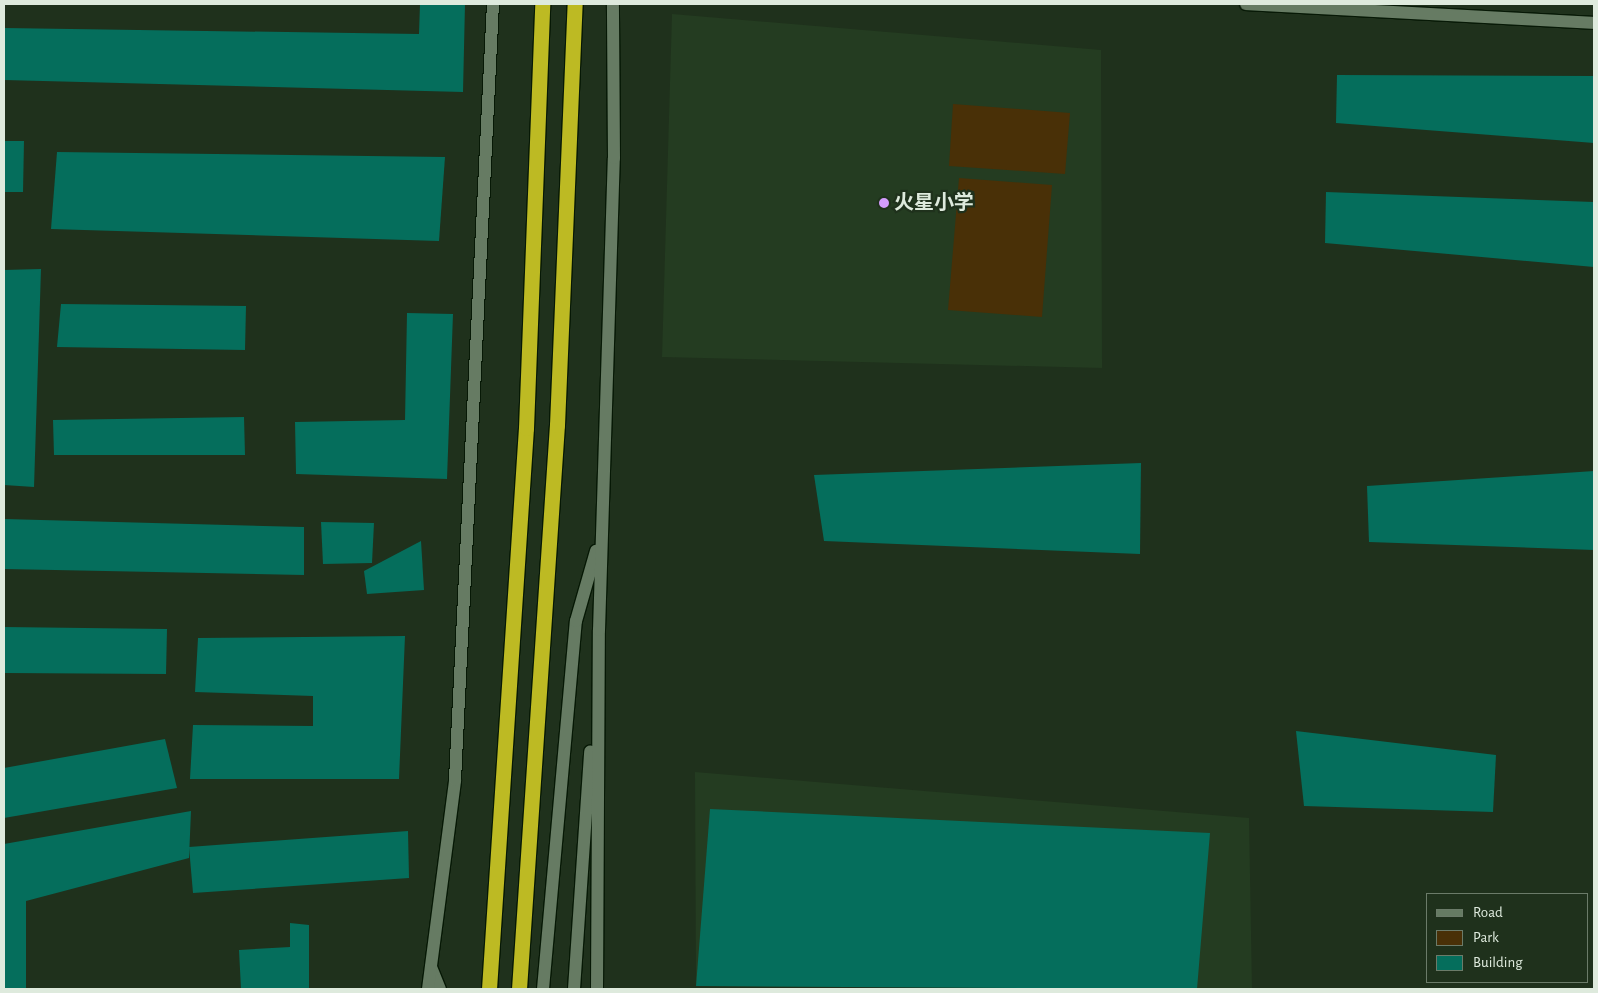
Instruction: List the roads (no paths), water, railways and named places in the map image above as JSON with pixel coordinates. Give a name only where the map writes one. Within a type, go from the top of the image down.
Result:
[{"type":"highway","points":[[488,989],[526,428],[542,4]]},
{"type":"highway","points":[[519,989],[557,425],[575,4]]},
{"type":"main road","points":[[428,989],[456,780],[493,4]]},
{"type":"main road","points":[[597,989],[599,630],[614,158],[614,4]]},
{"type":"main road","points":[[1246,4],[1411,9],[1594,24]]},
{"type":"main road","points":[[543,989],[576,620],[602,532]]},
{"type":"main road","points":[[574,989],[599,630]]},
{"type":"main road","points":[[431,967],[440,989]]},
{"type":"place","name":"火星小学","points":[[884,203]]}]
